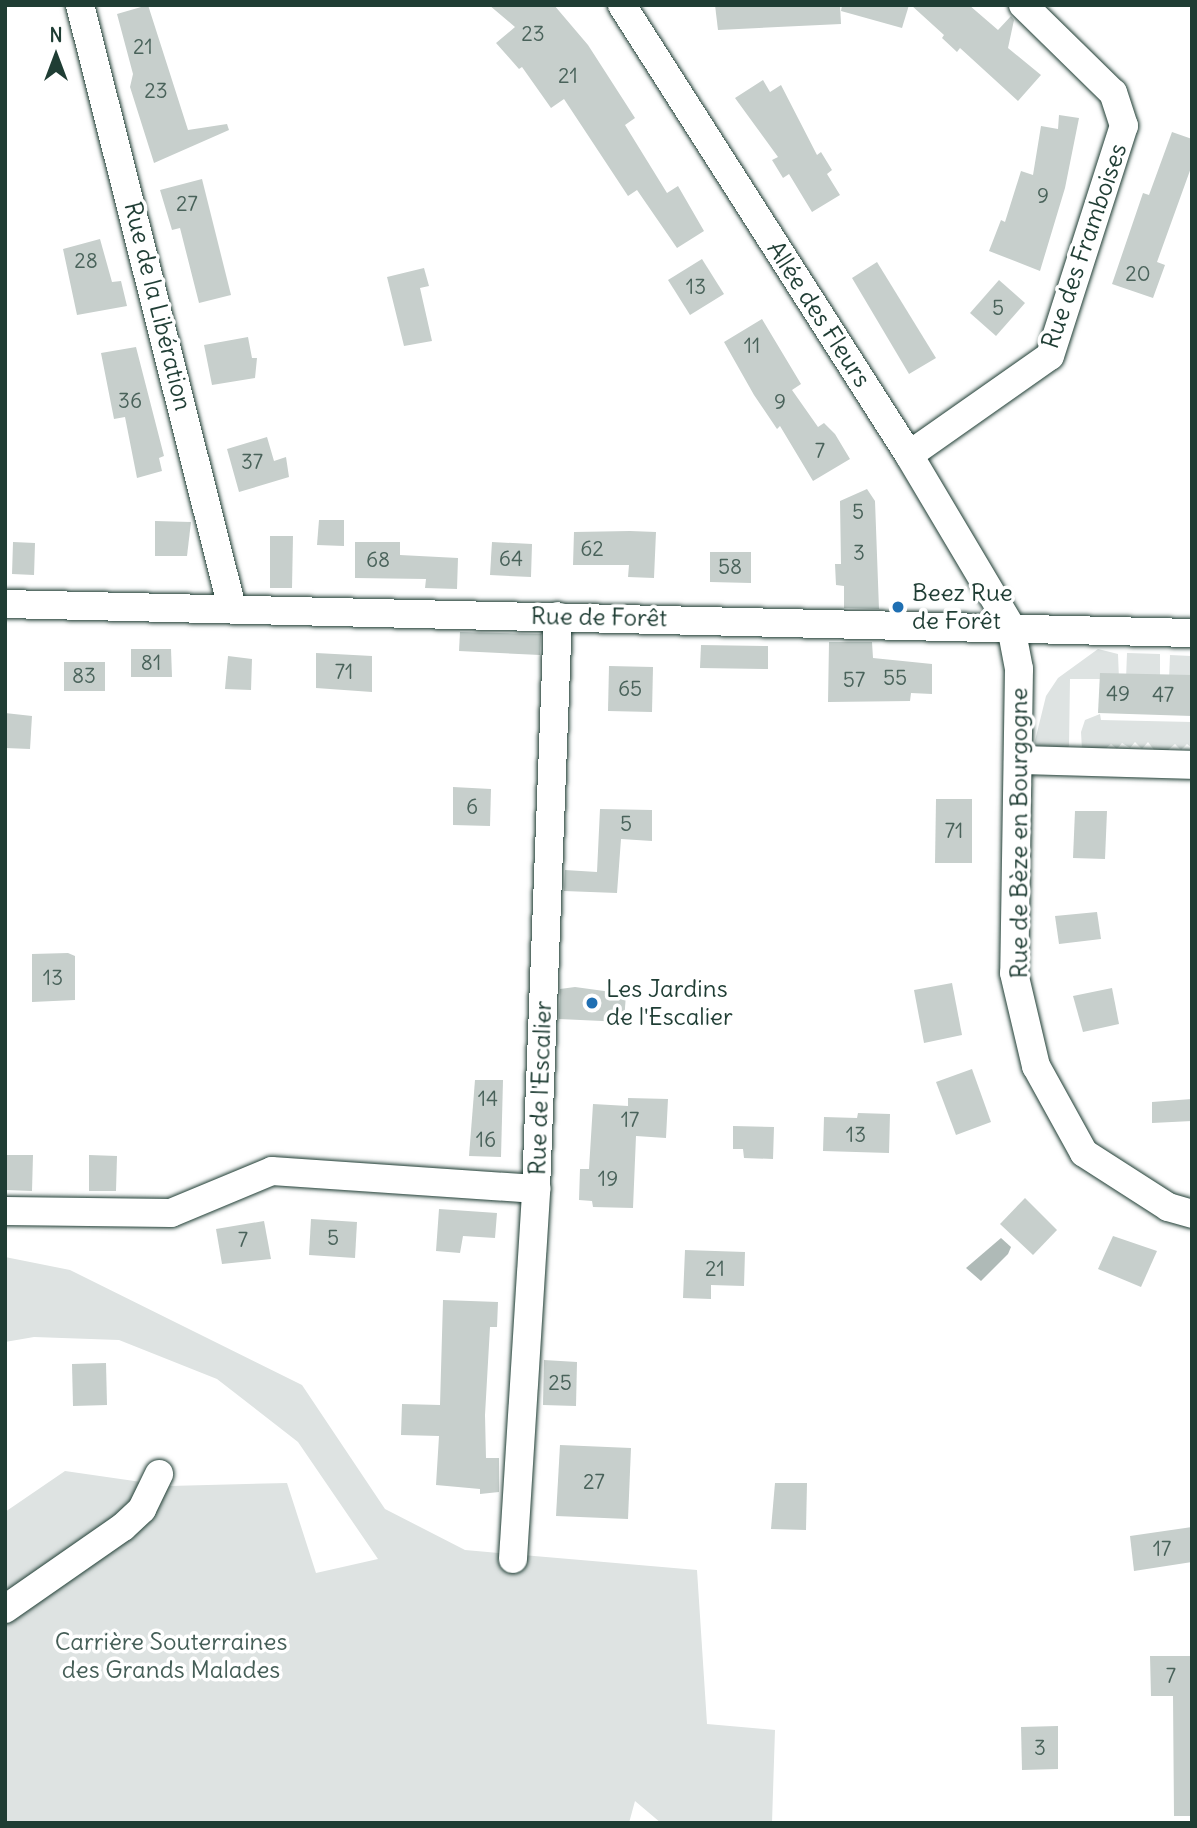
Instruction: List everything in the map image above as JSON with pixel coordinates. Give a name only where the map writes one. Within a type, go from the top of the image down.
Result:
[{"type":"street","name":"Rue de la Libération","points":[[80,5],[232,608]]},
{"type":"street","name":"Allée des Fleurs","points":[[622,5],[909,455],[1011,626]]},
{"type":"street","name":"Rue des Framboises","points":[[909,455],[1050,356],[1124,126],[1112,93],[1023,5]]},
{"type":"street","name":"Rue de Forêt","points":[[5,604],[1011,626],[1192,633]]},
{"type":"street","name":"Rue de l'Escalier","points":[[513,1559],[536,1189],[558,616]]},
{"type":"street","name":"Rue de Bèze en Bourgogne","points":[[1011,626],[1019,669],[1014,972],[1036,1066],[1084,1153],[1168,1207],[1192,1214]]},
{"type":"street","points":[[1018,760],[1192,765]]},
{"type":"street","points":[[5,1211],[172,1213],[272,1171],[536,1189]]},
{"type":"street","points":[[5,1609],[123,1527],[142,1508],[159,1474]]},
{"type":"green space","points":[[1098,649],[1118,654],[1119,679],[1070,679],[1069,746],[1061,755],[1032,753],[1046,696],[1058,678]]},
{"type":"green space","points":[[1127,653],[1160,654],[1160,680],[1126,679]]},
{"type":"green space","points":[[1170,655],[1192,656],[1192,681],[1169,680]]},
{"type":"green space","points":[[1100,714],[1101,720],[1192,722],[1192,748],[1187,744],[1181,750],[1175,744],[1168,750],[1154,750],[1148,742],[1142,749],[1135,742],[1130,748],[1122,743],[1117,749],[1111,744],[1095,758],[1082,750],[1081,732],[1085,720]]},
{"type":"green space","name":"Carrière Souterraines des Grands Malades","points":[[5,1257],[70,1270],[302,1385],[385,1509],[465,1550],[697,1570],[707,1724],[775,1730],[772,1823],[661,1823],[635,1801],[629,1823],[5,1823],[5,1512],[65,1471],[169,1486],[287,1483],[316,1573],[378,1559],[298,1442],[217,1379],[119,1340],[34,1337],[5,1342]]},
{"type":"shaded area","points":[[1001,1238],[1011,1247],[1008,1254],[981,1281],[966,1268]]},
{"type":"building","points":[[148,5],[188,130],[227,124],[229,130],[154,163],[130,87],[133,74],[117,14]]},
{"type":"building","points":[[489,5],[554,5],[588,45],[635,118],[625,125],[667,193],[678,186],[704,231],[677,248],[637,190],[628,196],[564,99],[551,108],[522,67],[519,69],[496,43],[515,27]]},
{"type":"building","points":[[715,5],[840,5],[841,24],[718,30]]},
{"type":"building","points":[[842,5],[909,5],[902,28],[841,11]]},
{"type":"building","points":[[911,5],[969,5],[998,30],[1011,16],[1014,20],[1008,48],[1041,75],[1018,101],[960,48],[957,52],[942,38],[944,35]]},
{"type":"building","points":[[763,80],[770,92],[781,85],[817,155],[821,152],[832,170],[827,174],[840,195],[812,212],[789,174],[783,178],[772,160],[778,157],[735,98]]},
{"type":"building","points":[[1059,115],[1079,118],[1065,188],[1040,271],[989,251],[1001,220],[1005,222],[1021,171],[1033,175],[1041,126],[1058,129]]},
{"type":"building","points":[[1172,132],[1192,139],[1192,165],[1157,262],[1165,265],[1153,298],[1112,284],[1143,193],[1149,195]]},
{"type":"building","points":[[202,179],[231,295],[199,303],[180,228],[172,230],[160,190]]},
{"type":"building","points":[[100,239],[112,282],[121,281],[127,306],[77,315],[63,249]]},
{"type":"building","points":[[702,259],[724,294],[690,315],[668,280]]},
{"type":"building","points":[[877,262],[936,358],[909,374],[852,278]]},
{"type":"building","points":[[424,268],[429,286],[420,288],[432,341],[404,346],[387,277]]},
{"type":"building","points":[[999,280],[1025,303],[996,336],[970,313]]},
{"type":"building","points":[[762,319],[801,384],[792,390],[818,427],[824,423],[835,434],[850,459],[813,481],[780,426],[777,429],[754,395],[724,342]]},
{"type":"building","points":[[248,337],[252,358],[257,358],[255,378],[212,385],[204,345]]},
{"type":"building","points":[[136,347],[164,456],[159,458],[162,471],[137,478],[125,417],[114,419],[101,353]]},
{"type":"building","points":[[267,437],[274,461],[286,457],[289,477],[239,492],[227,449]]},
{"type":"building","points":[[867,489],[875,501],[879,609],[844,608],[844,586],[836,585],[835,564],[841,564],[840,501]]},
{"type":"building","points":[[319,520],[344,520],[344,546],[317,545]]},
{"type":"building","points":[[155,521],[191,522],[187,556],[155,556]]},
{"type":"building","points":[[574,532],[656,532],[654,578],[628,577],[629,565],[573,565]]},
{"type":"building","points":[[270,536],[293,536],[292,588],[270,588]]},
{"type":"building","points":[[13,542],[35,543],[34,575],[12,574]]},
{"type":"building","points":[[355,542],[400,542],[400,555],[458,558],[457,589],[425,588],[426,579],[355,578]]},
{"type":"building","points":[[492,542],[532,544],[531,577],[490,575]]},
{"type":"building","points":[[710,552],[751,552],[751,583],[710,582]]},
{"type":"building","points":[[460,632],[541,634],[540,655],[459,651]]},
{"type":"building","points":[[829,642],[872,642],[873,658],[932,664],[932,694],[911,693],[910,701],[828,702]]},
{"type":"building","points":[[701,645],[768,646],[768,669],[700,668]]},
{"type":"building","points":[[131,649],[171,649],[172,677],[131,677]]},
{"type":"building","points":[[316,653],[372,656],[372,692],[316,688]]},
{"type":"building","points":[[228,656],[252,659],[251,690],[225,689]]},
{"type":"building","points":[[64,662],[105,662],[105,691],[64,691]]},
{"type":"building","points":[[609,666],[653,667],[652,712],[608,711]]},
{"type":"building","points":[[1100,673],[1192,675],[1192,716],[1098,713]]},
{"type":"building","points":[[5,713],[32,716],[30,749],[5,748]]},
{"type":"building","points":[[453,787],[491,789],[490,826],[453,825]]},
{"type":"building","points":[[936,799],[972,799],[972,863],[935,863]]},
{"type":"building","points":[[600,809],[652,810],[652,841],[621,839],[617,893],[564,891],[565,870],[597,872]]},
{"type":"building","points":[[1075,811],[1107,811],[1105,859],[1073,858]]},
{"type":"building","points":[[1097,912],[1101,939],[1059,944],[1055,916]]},
{"type":"building","points":[[68,953],[75,956],[75,1000],[32,1002],[32,954]]},
{"type":"building","points":[[952,983],[962,1035],[924,1043],[914,990]]},
{"type":"building","points":[[575,987],[626,994],[624,1022],[559,1019],[560,989]]},
{"type":"building","points":[[1112,988],[1119,1024],[1083,1032],[1073,996]]},
{"type":"building","points":[[972,1069],[991,1122],[956,1135],[936,1082]]},
{"type":"building","points":[[475,1080],[503,1080],[501,1157],[469,1156]]},
{"type":"building","points":[[628,1098],[668,1099],[666,1138],[636,1136],[633,1208],[593,1207],[592,1201],[579,1200],[580,1169],[589,1169],[593,1104],[628,1106]]},
{"type":"building","points":[[1192,1099],[1192,1121],[1152,1123],[1152,1102]]},
{"type":"building","points":[[858,1113],[890,1114],[889,1153],[823,1151],[824,1117],[857,1118]]},
{"type":"building","points":[[733,1126],[774,1127],[773,1159],[744,1158],[743,1149],[733,1149]]},
{"type":"building","points":[[6,1155],[33,1155],[32,1191],[6,1190]]},
{"type":"building","points":[[89,1155],[117,1156],[116,1191],[89,1191]]},
{"type":"building","points":[[1025,1198],[1057,1230],[1033,1255],[1000,1224]]},
{"type":"building","points":[[439,1209],[497,1213],[495,1238],[463,1236],[460,1253],[436,1251]]},
{"type":"building","points":[[311,1219],[357,1222],[355,1258],[309,1255]]},
{"type":"building","points":[[264,1221],[271,1259],[222,1264],[216,1229]]},
{"type":"building","points":[[1113,1236],[1157,1251],[1141,1287],[1098,1269]]},
{"type":"building","points":[[685,1250],[745,1252],[744,1286],[711,1285],[711,1299],[683,1298]]},
{"type":"building","points":[[443,1300],[498,1302],[497,1327],[490,1327],[485,1415],[486,1458],[499,1458],[499,1492],[480,1494],[480,1489],[436,1485],[439,1436],[401,1435],[402,1404],[440,1405]]},
{"type":"building","points":[[544,1360],[577,1362],[576,1406],[543,1405]]},
{"type":"building","points":[[106,1363],[107,1405],[73,1406],[72,1364]]},
{"type":"building","points":[[560,1445],[631,1448],[628,1519],[556,1516]]},
{"type":"building","points":[[775,1483],[807,1483],[806,1530],[771,1529]]},
{"type":"building","points":[[1192,1527],[1192,1562],[1134,1571],[1130,1536]]},
{"type":"building","points":[[1150,1656],[1192,1656],[1192,1816],[1174,1816],[1173,1696],[1151,1696]]},
{"type":"building","points":[[1058,1726],[1058,1769],[1022,1770],[1021,1727]]},
{"type":"place","name":"Beez Rue de Forêt","points":[[898,607]]},
{"type":"place","name":"Les Jardins de l'Escalier","points":[[592,1003]]}]
